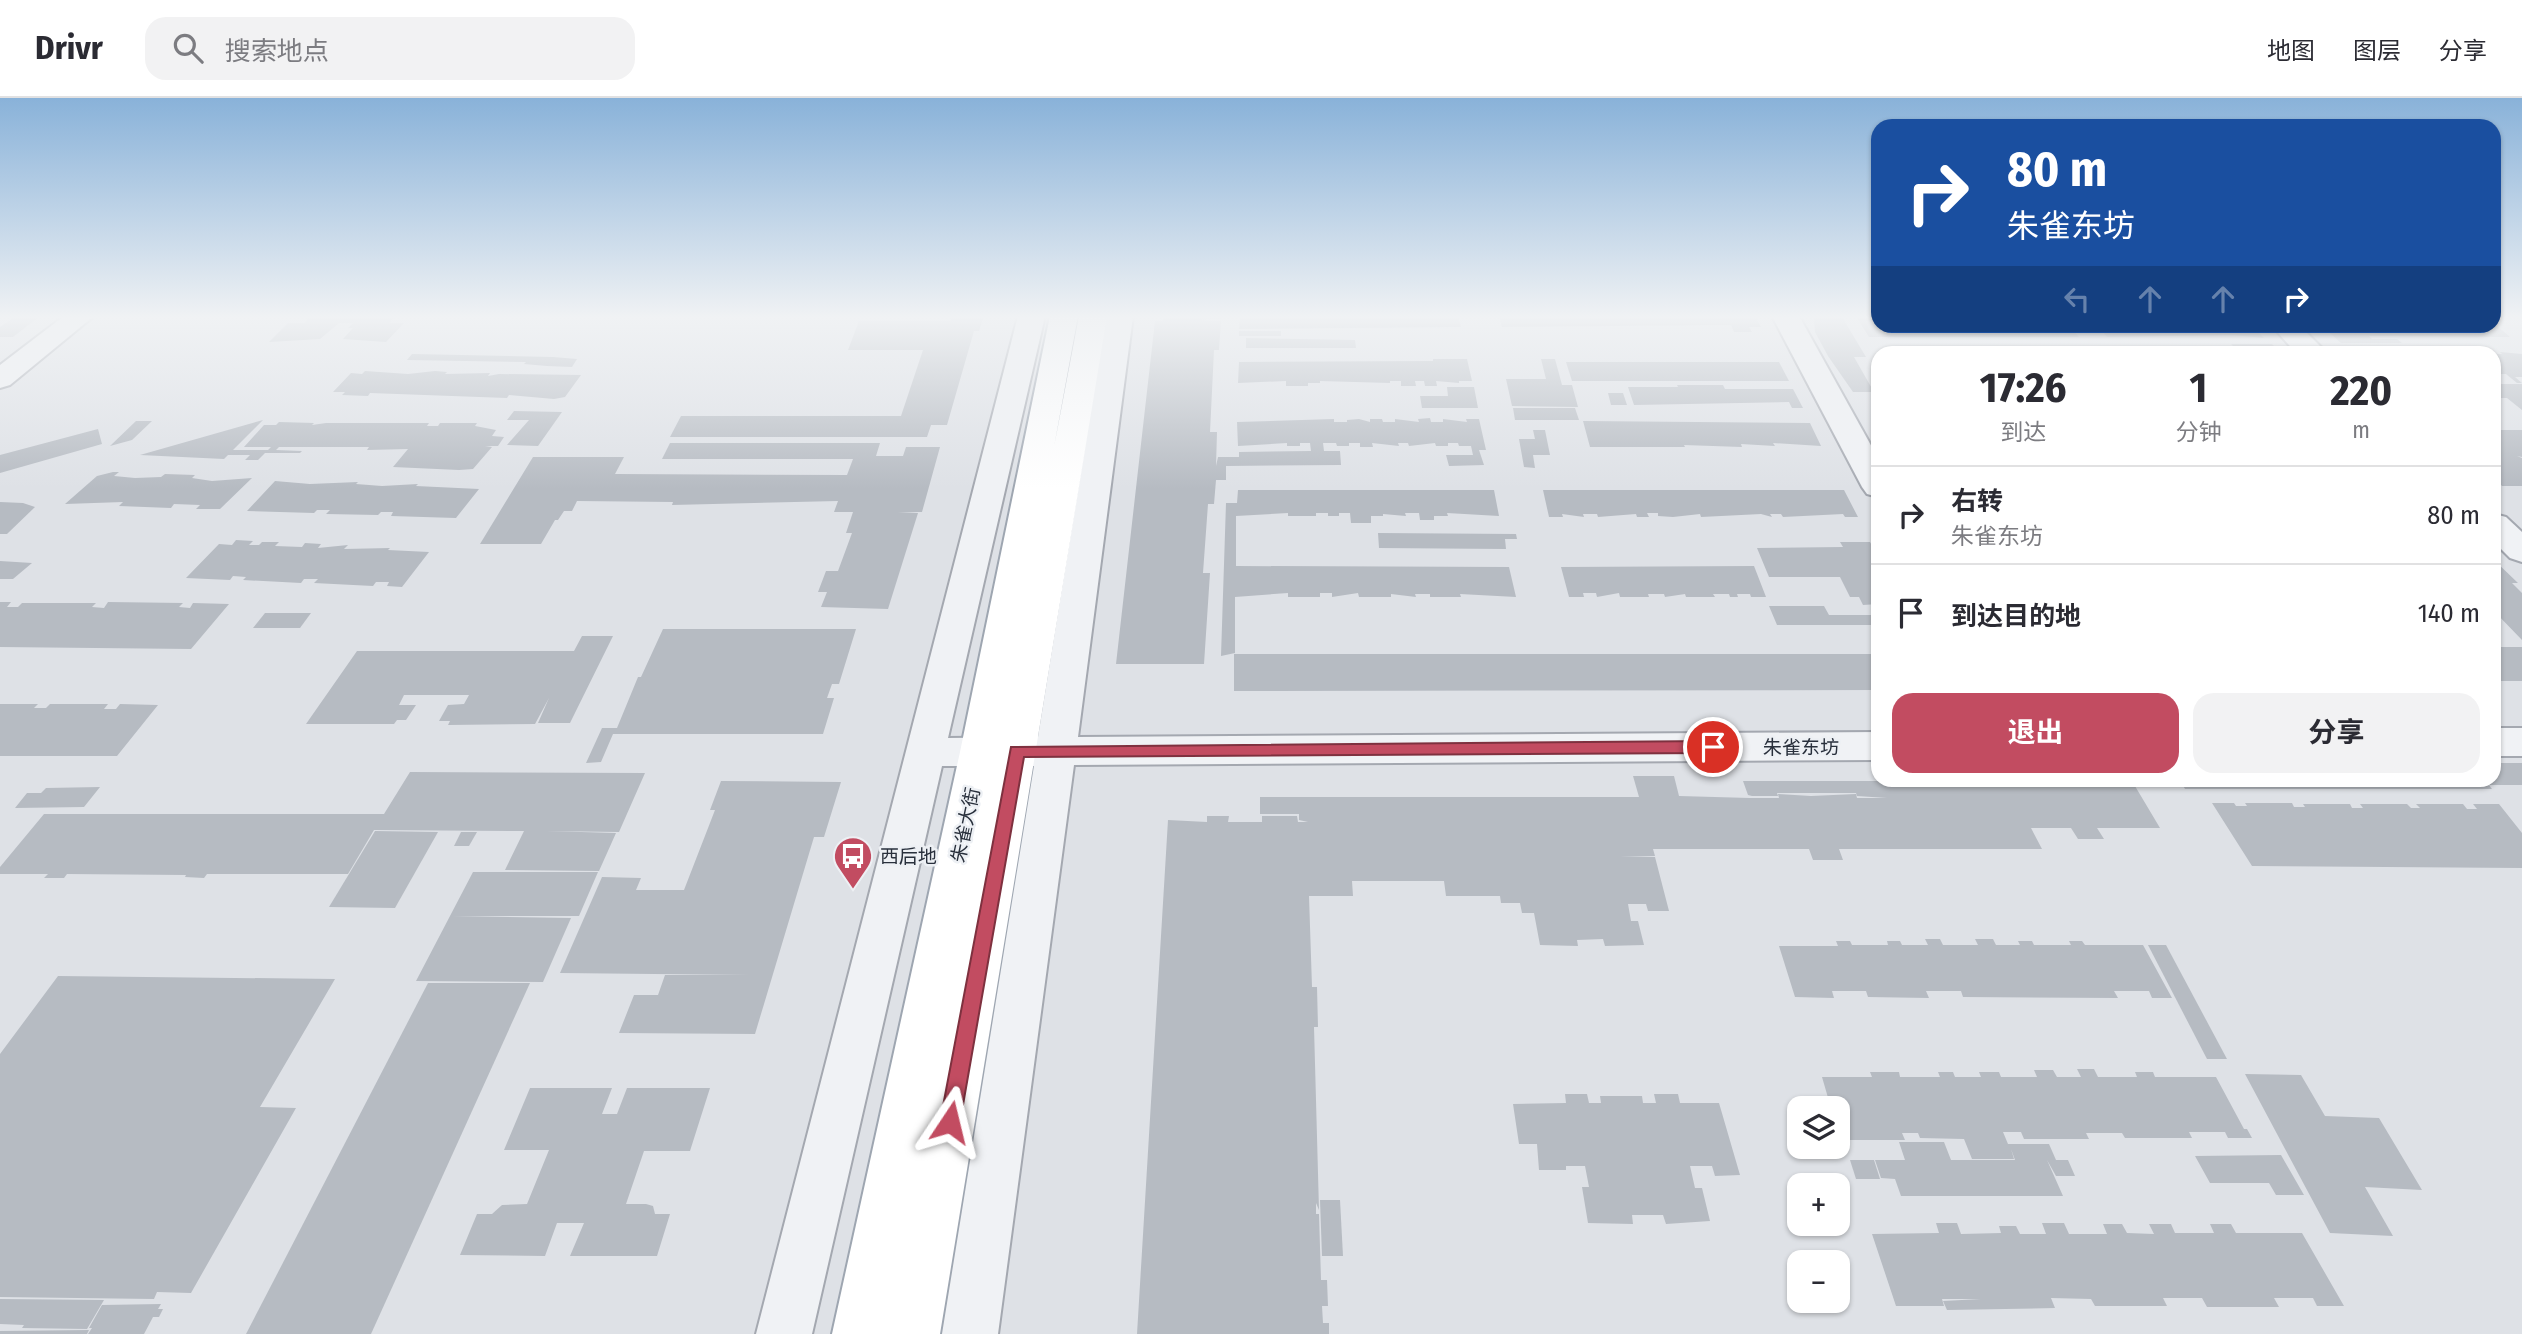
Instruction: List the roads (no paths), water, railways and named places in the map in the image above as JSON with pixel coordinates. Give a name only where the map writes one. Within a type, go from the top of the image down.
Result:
[{"type":"main road","name":"朱雀大街","points":[[860,1334],[1018,752],[1058,374]]},
{"type":"main road","name":"朱雀大街","points":[[912,1334],[1018,752],[1083,374]]},
{"type":"street","points":[[784,1334],[1017,374]]},
{"type":"street","points":[[970,1334],[1018,752],[1107,374]]},
{"type":"street","points":[[1816,374],[1871,474]]},
{"type":"street","points":[[2504,526],[2522,551]]},
{"type":"street","points":[[2501,742],[2522,742]]},
{"type":"street","name":"朱雀东坊","points":[[925,752],[1871,746]]},
{"type":"place","name":"西后地","points":[[853,890]]}]
